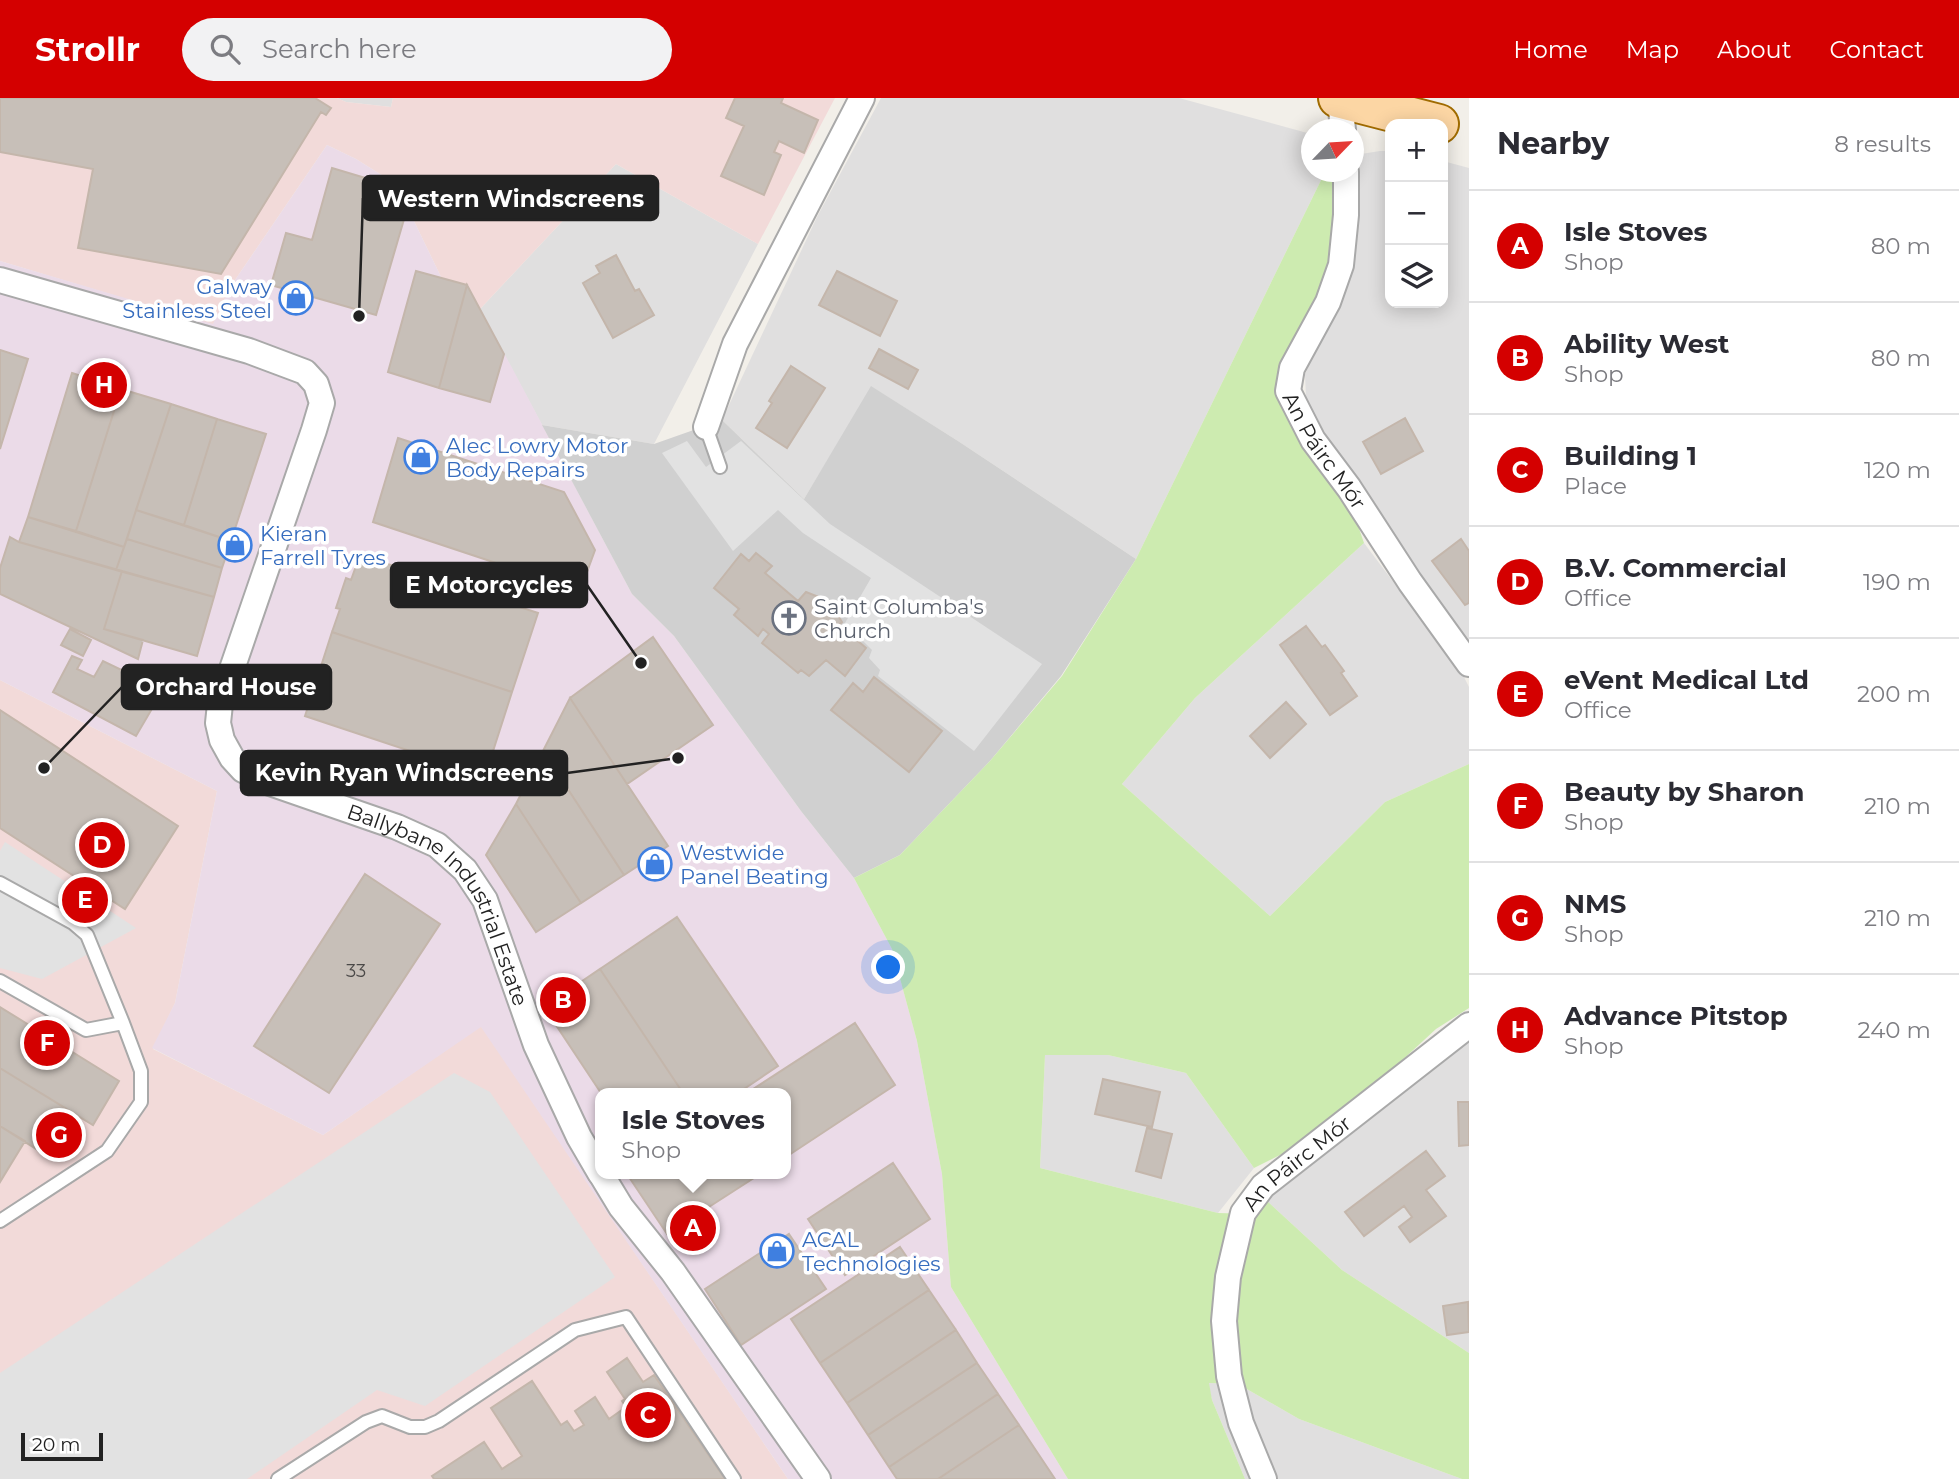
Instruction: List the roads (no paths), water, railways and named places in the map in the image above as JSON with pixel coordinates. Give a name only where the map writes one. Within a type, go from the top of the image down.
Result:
[{"type":"main road","points":[[1339,98],[1418,119]]},
{"type":"main road","points":[[1448,127],[1469,132]]},
{"type":"street","points":[[706,427],[735,344],[862,98]]},
{"type":"street","points":[[1339,98],[1342,119]]},
{"type":"street","name":"An Páirc Mór","points":[[1346,182],[1341,265],[1328,302],[1292,368],[1288,391],[1312,440],[1349,488],[1410,582],[1469,664]]},
{"type":"street","name":"Ballybane Industrial Estate","points":[[0,280],[249,351],[305,372],[316,384],[322,403],[314,430],[220,704],[218,723],[222,740],[232,758],[243,770],[270,783],[397,827],[437,845],[465,870],[485,900],[536,1045],[579,1137],[595,1163]]},
{"type":"street","name":"An Páirc Mór","points":[[1264,1479],[1241,1423],[1229,1376],[1224,1321],[1228,1277],[1243,1213],[1262,1186],[1469,1025]]},
{"type":"street","name":"Ballybane Industrial Estate","points":[[605,1179],[621,1207],[673,1272],[818,1479]]},
{"type":"lane","points":[[706,427],[720,467]]},
{"type":"lane","points":[[0,883],[73,923],[87,935],[141,1071],[141,1102],[107,1151],[0,1221]]},
{"type":"lane","points":[[0,981],[86,1030],[123,1023]]},
{"type":"lane","points":[[278,1479],[366,1422],[382,1416],[410,1427],[425,1427],[439,1421],[575,1330],[626,1317],[734,1479]]},
{"type":"place","name":"Galway Stainless Steel","points":[[296,298]]},
{"type":"place","name":"Western Windscreens","points":[[359,316]]},
{"type":"place","name":"Advance Pitstop","points":[[104,385]]},
{"type":"place","name":"Alec Lowry Motor Body Repairs","points":[[421,457]]},
{"type":"place","name":"Kieran Farrell Tyres","points":[[235,545]]},
{"type":"place","name":"Saint Columba's Church","points":[[789,618]]},
{"type":"place","name":"E Motorcycles","points":[[641,663]]},
{"type":"place","name":"Kevin Ryan Windscreens","points":[[678,758]]},
{"type":"place","name":"Orchard House","points":[[44,768]]},
{"type":"place","name":"B.V. Commercial","points":[[102,845]]},
{"type":"place","name":"Westwide Panel Beating","points":[[655,864]]},
{"type":"place","name":"eVent Medical Ltd","points":[[85,900]]},
{"type":"place","name":"Ability West","points":[[563,1000]]},
{"type":"place","name":"Beauty by Sharon","points":[[47,1043]]},
{"type":"place","name":"NMS","points":[[59,1135]]},
{"type":"place","name":"Isle Stoves","points":[[693,1228]]},
{"type":"place","name":"ACAL Technologies","points":[[777,1251]]},
{"type":"place","name":"Building 1","points":[[648,1415]]}]
